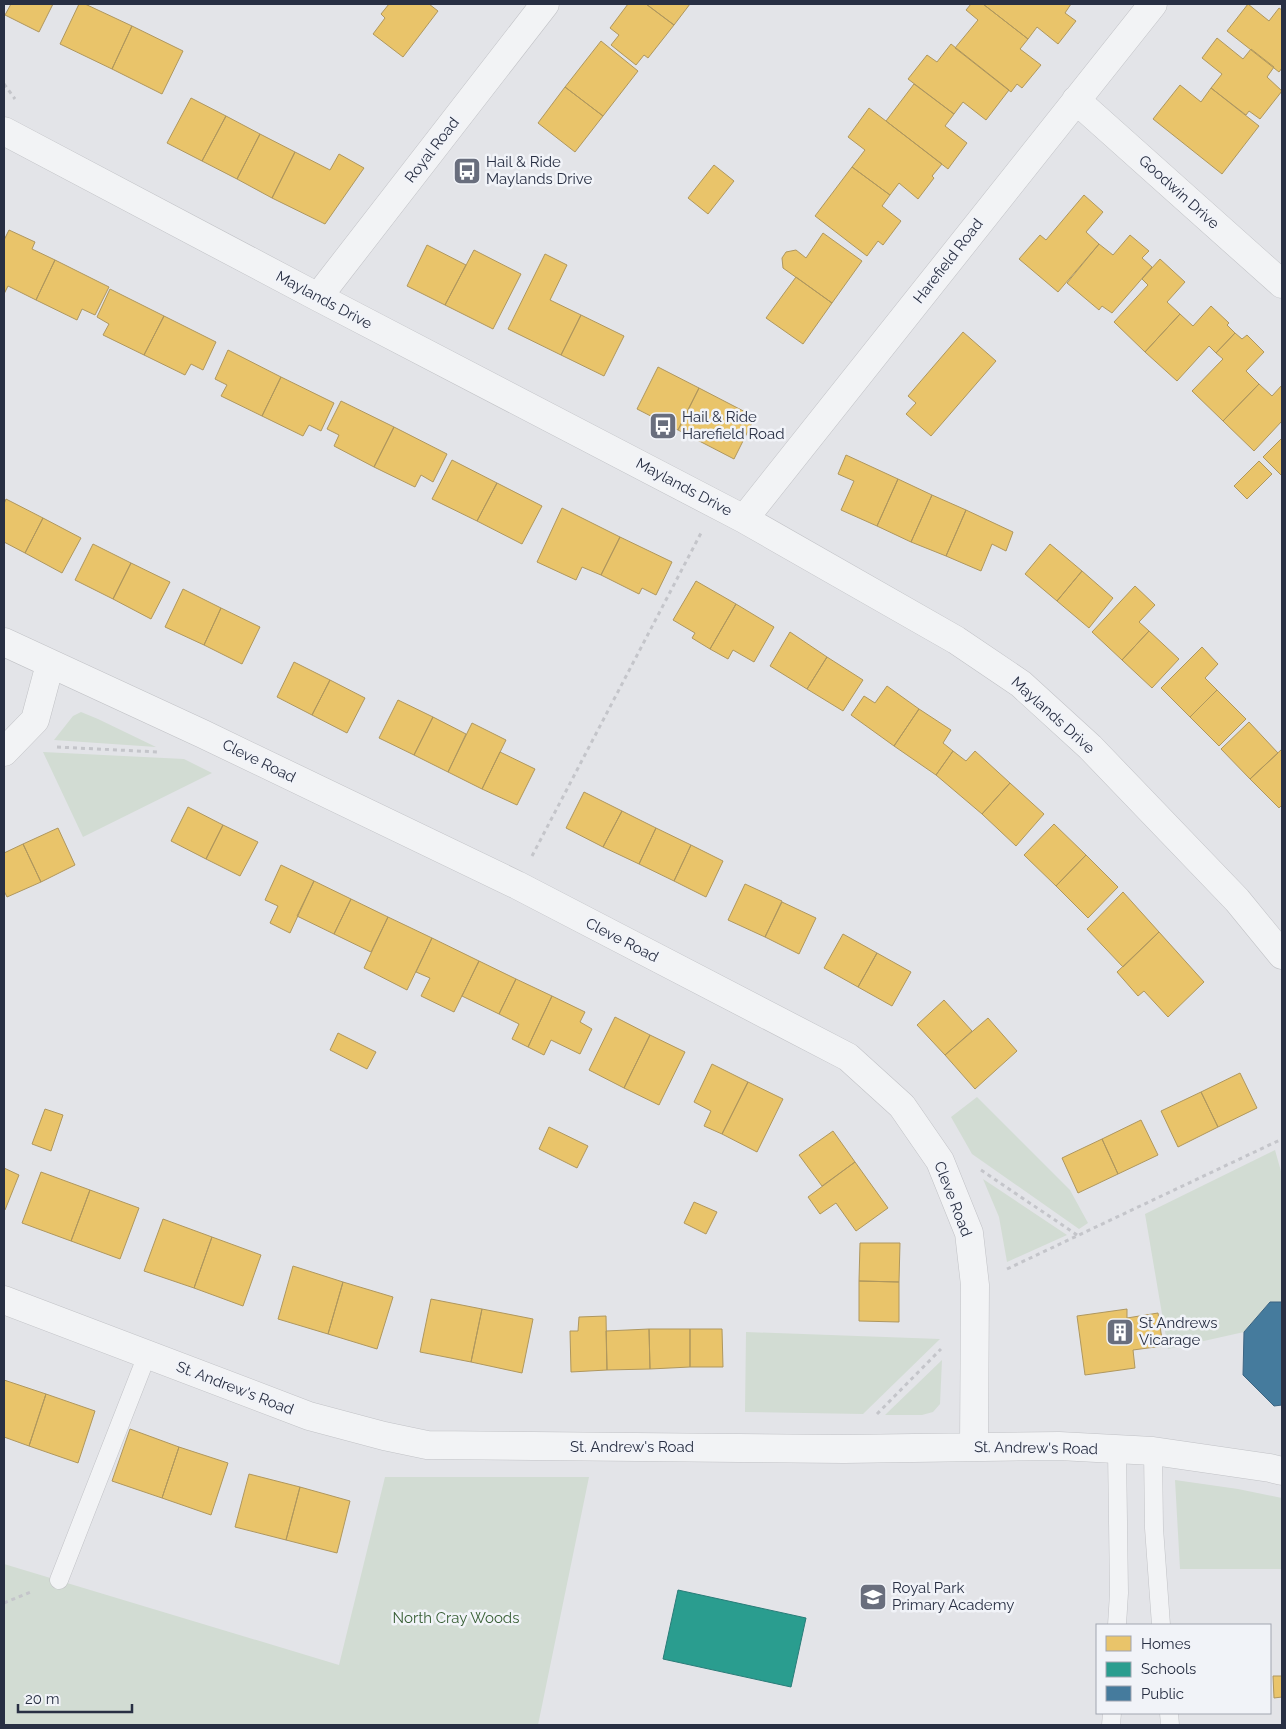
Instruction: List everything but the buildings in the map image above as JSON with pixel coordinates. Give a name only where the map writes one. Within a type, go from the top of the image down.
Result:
[{"type":"street","name":"Royal Road","points":[[318,297],[545,4]]},
{"type":"street","name":"Harefield Road","points":[[744,519],[1153,4]]},
{"type":"street","name":"Goodwin Drive","points":[[1076,100],[1282,284]]},
{"type":"street","name":"Maylands Drive","points":[[4,131],[716,504],[956,640],[1021,684],[1090,747],[1237,900],[1282,955]]},
{"type":"street","name":"Cleve Road","points":[[4,642],[203,734],[517,885],[848,1057],[902,1106],[940,1161],[969,1233],[975,1284],[974,1447]]},
{"type":"street","points":[[8,748],[36,720],[50,664]]},
{"type":"street","name":"St. Andrew's Road","points":[[4,1300],[309,1416],[384,1436],[427,1445],[844,1449],[1058,1446],[1153,1451],[1282,1471]]},
{"type":"lane","points":[[59,1580],[147,1355]]},
{"type":"lane","points":[[1116,1450],[1119,1593],[1117,1624]]},
{"type":"lane","points":[[1153,1451],[1154,1528],[1161,1624]]},
{"type":"path","points":[[517,885],[716,504]]},
{"type":"path","points":[[8,748],[182,754],[203,734]]},
{"type":"path","points":[[975,1284],[1282,1139]]},
{"type":"path","points":[[940,1161],[960,1155],[1078,1236]]},
{"type":"path","points":[[844,1449],[975,1314]]},
{"type":"green space","points":[[81,712],[156,747],[54,740],[73,716]]},
{"type":"green space","points":[[43,752],[184,759],[212,773],[83,837]]},
{"type":"green space","points":[[977,1097],[1070,1190],[1088,1223],[1079,1229],[972,1154],[951,1117]]},
{"type":"green space","points":[[1275,1150],[1282,1175],[1282,1302],[1270,1302],[1244,1332],[1168,1349],[1145,1214]]},
{"type":"green space","points":[[983,1179],[1067,1235],[1007,1262],[999,1217]]},
{"type":"green space","points":[[746,1332],[940,1339],[863,1414],[745,1412]]},
{"type":"green space","points":[[942,1360],[940,1404],[933,1412],[922,1415],[885,1415]]},
{"type":"green space","name":"North Cray Woods","points":[[385,1477],[589,1477],[538,1725],[4,1725],[4,1564],[339,1665]]},
{"type":"green space","points":[[1175,1480],[1238,1489],[1282,1498],[1282,1569],[1180,1569]]},
{"type":"place","name":"Hail & Ride Maylands Drive","points":[[467,171]]},
{"type":"place","name":"Hail & Ride Harefield Road","points":[[663,426]]},
{"type":"place","name":"St Andrews Vicarage","points":[[1120,1332]]},
{"type":"place","name":"Royal Park Primary Academy","points":[[873,1597]]}]
